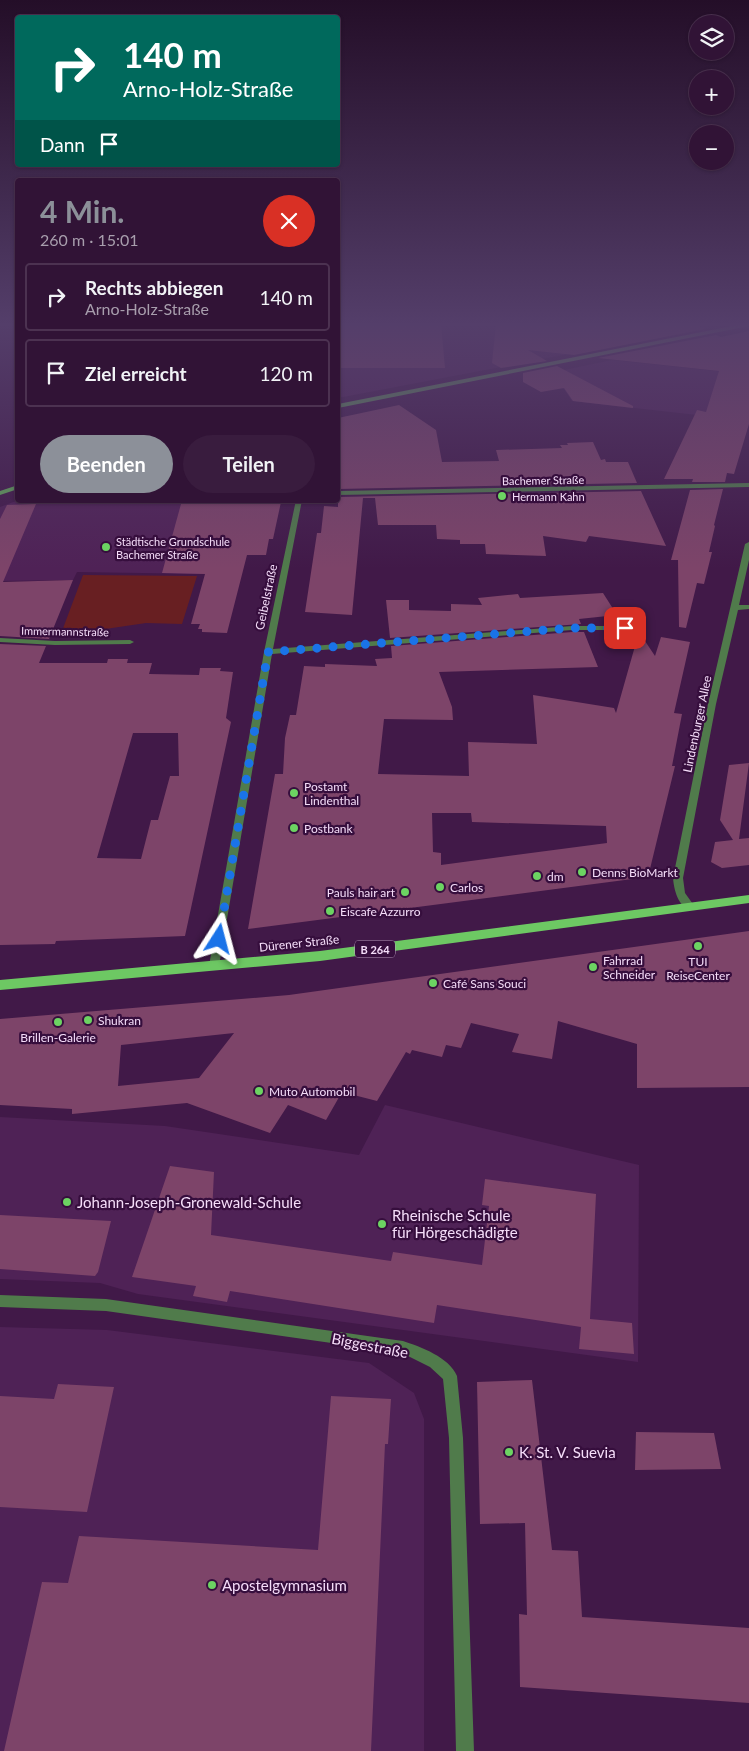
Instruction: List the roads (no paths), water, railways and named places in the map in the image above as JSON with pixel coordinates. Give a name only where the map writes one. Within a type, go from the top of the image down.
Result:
[{"type":"main road","points":[[0,493],[15,488]]},
{"type":"main road","name":"Dürener Straße","points":[[0,985],[329,955],[749,900]]},
{"type":"street","name":"Bachemer Straße","points":[[340,493],[749,484]]},
{"type":"street","name":"Geibelstraße","points":[[214,966],[268,652],[298,503]]},
{"type":"street","name":"Lindenburger Allee","points":[[690,907],[680,894],[678,878],[712,704],[749,544]]},
{"type":"street","points":[[734,608],[749,607]]},
{"type":"street","points":[[268,652],[572,628],[625,628]]},
{"type":"street","name":"Immermannstraße","points":[[0,640],[55,643],[130,642]]},
{"type":"street","name":"Biggestraße","points":[[0,1301],[106,1305],[403,1348],[435,1362],[450,1376],[456,1438],[465,1751]]},
{"type":"place","name":"Hermann Kahn","points":[[502,496]]},
{"type":"place","name":"Städtische Grundschule Bachemer Straße","points":[[106,547]]},
{"type":"place","name":"Postamt Lindenthal","points":[[294,793]]},
{"type":"place","name":"Postbank","points":[[294,828]]},
{"type":"place","name":"Denns BioMarkt","points":[[582,872]]},
{"type":"place","name":"dm","points":[[537,876]]},
{"type":"place","name":"Carlos","points":[[440,887]]},
{"type":"place","name":"Pauls hair art","points":[[405,892]]},
{"type":"place","name":"Eiscafe Azzurro","points":[[330,911]]},
{"type":"place","name":"TUI ReiseCenter","points":[[698,946]]},
{"type":"place","name":"Fahrrad Schneider","points":[[593,967]]},
{"type":"place","name":"Café Sans Souci","points":[[433,983]]},
{"type":"place","name":"Shukran","points":[[88,1020]]},
{"type":"place","name":"Brillen-Galerie","points":[[58,1022]]},
{"type":"place","name":"Muto Automobil","points":[[259,1091]]},
{"type":"place","name":"Johann-Joseph-Gronewald-Schule","points":[[67,1202]]},
{"type":"place","name":"Rheinische Schule für Hörgeschädigte","points":[[382,1224]]},
{"type":"place","name":"K. St. V. Suevia","points":[[509,1452]]},
{"type":"place","name":"Apostelgymnasium","points":[[212,1585]]}]
